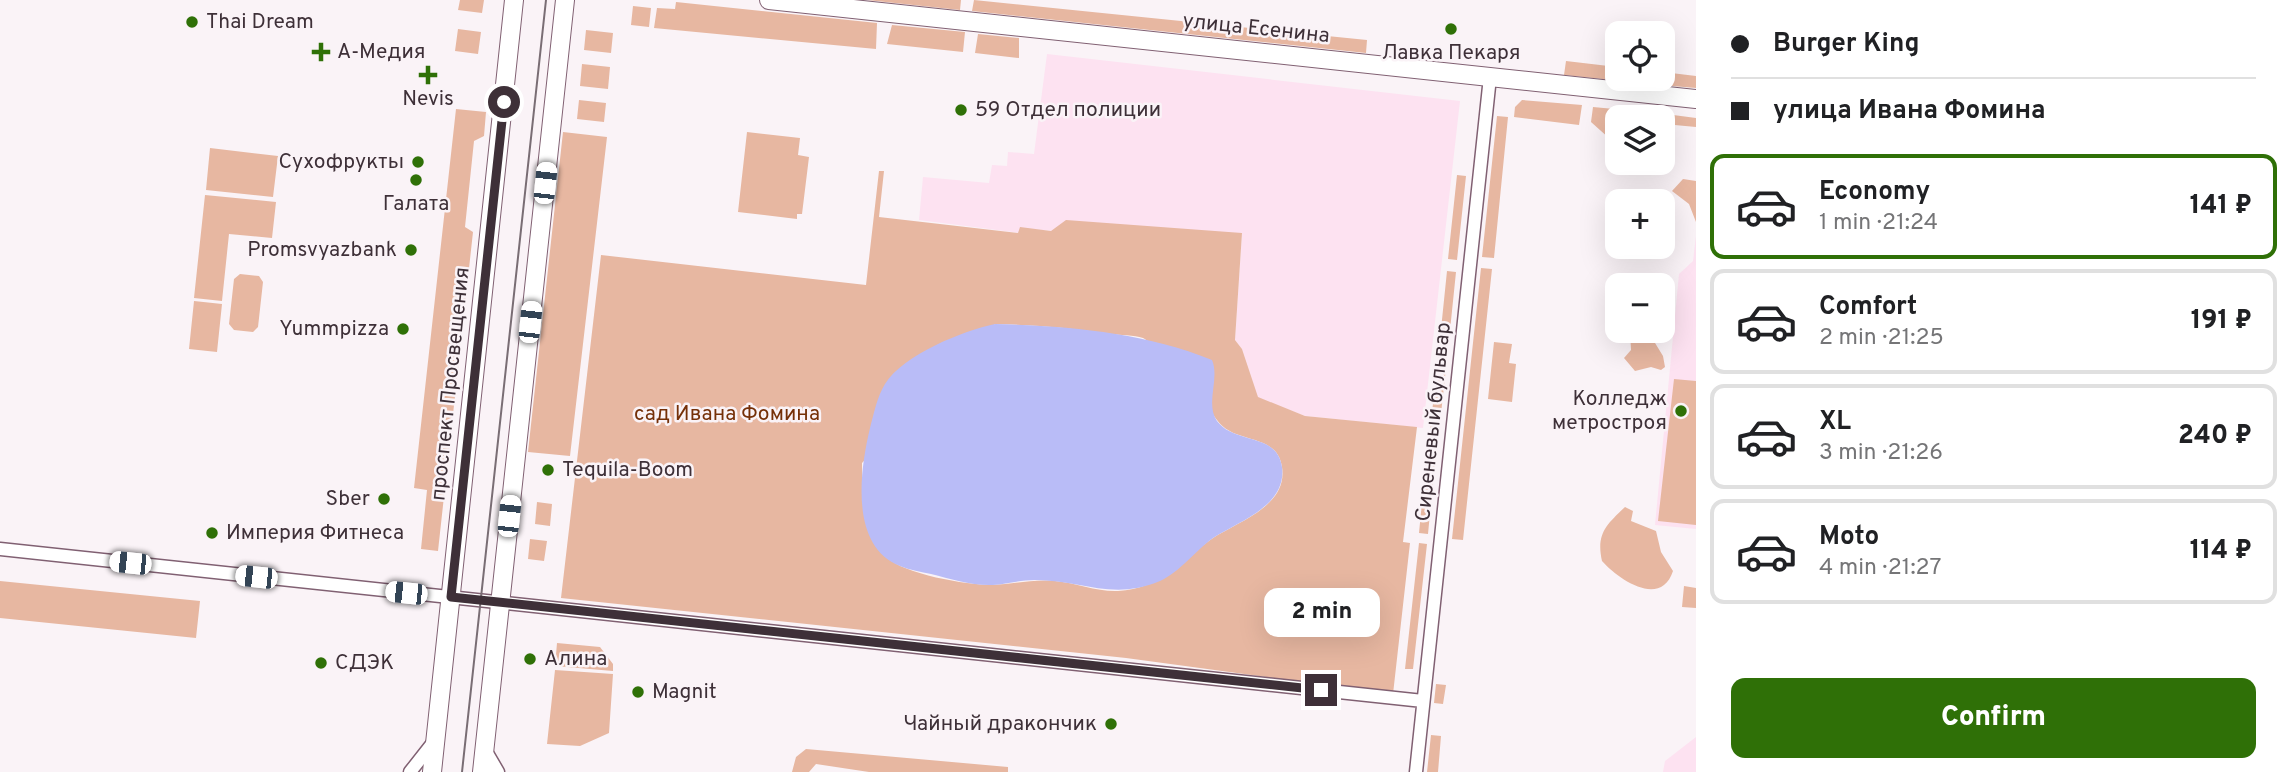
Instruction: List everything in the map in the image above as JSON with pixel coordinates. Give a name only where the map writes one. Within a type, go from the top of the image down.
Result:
[{"type":"main road","name":"проспект Просвещения","points":[[432,772],[514,0]]},
{"type":"main road","points":[[482,772],[565,0]]},
{"type":"main road","name":"улица Есенина","points":[[769,0],[1696,99]]},
{"type":"street","name":"Сиреневый бульвар","points":[[1416,772],[1490,77]]},
{"type":"street","points":[[0,549],[1423,701]]},
{"type":"street","points":[[410,772],[436,739]]},
{"type":"street","points":[[484,748],[498,772]]},
{"type":"shaded area","points":[[1047,54],[1460,101],[1423,428],[1305,416],[1258,398],[1242,349],[1235,340],[1242,233],[1052,231],[1020,228],[1019,233],[919,220],[923,177],[989,183],[992,165],[1007,166],[1008,152],[1034,154]]},
{"type":"shaded area","name":"Колледж метростроя","points":[[1696,236],[1696,529],[1655,525],[1672,343],[1675,343],[1679,274],[1693,261]]},
{"type":"shaded area","points":[[1696,737],[1696,772],[1663,772],[1665,761]]},
{"type":"green space","points":[[460,0],[484,0],[482,13],[458,10]]},
{"type":"green space","points":[[867,0],[961,0],[960,10]]},
{"type":"green space","points":[[974,0],[1367,40],[1366,53],[972,11]]},
{"type":"green space","points":[[676,2],[877,23],[876,49],[654,28],[657,8],[675,9]]},
{"type":"green space","points":[[633,6],[651,8],[649,27],[631,25]]},
{"type":"green space","points":[[892,25],[965,32],[963,52],[887,44]]},
{"type":"green space","points":[[458,29],[481,32],[478,54],[455,51]]},
{"type":"green space","points":[[586,30],[613,33],[611,53],[584,50]]},
{"type":"green space","points":[[978,34],[1019,38],[1019,58],[975,53]]},
{"type":"green space","points":[[1566,61],[1605,66],[1605,79],[1564,75]]},
{"type":"green space","points":[[582,64],[610,67],[608,89],[580,86]]},
{"type":"green space","points":[[1675,73],[1696,76],[1696,88],[1675,86]]},
{"type":"green space","points":[[579,100],[606,103],[604,122],[577,119]]},
{"type":"green space","points":[[1522,100],[1582,105],[1579,125],[1514,117],[1515,107]]},
{"type":"green space","points":[[1593,107],[1605,108],[1605,135],[1591,122]]},
{"type":"green space","points":[[456,109],[486,112],[484,136],[474,141],[465,227],[473,232],[438,551],[421,549],[427,490],[414,488]]},
{"type":"green space","points":[[1675,115],[1696,118],[1696,127],[1675,125]]},
{"type":"green space","points":[[1497,116],[1508,117],[1494,258],[1482,257]]},
{"type":"green space","points":[[563,132],[607,137],[570,456],[528,452]]},
{"type":"green space","points":[[747,132],[800,138],[798,155],[809,157],[802,214],[797,214],[797,219],[738,212]]},
{"type":"green space","points":[[210,148],[278,156],[273,197],[206,190]]},
{"type":"green space","name":"сад Ивана Фомина","points":[[879,171],[884,171],[879,217],[1018,233],[1020,227],[1051,231],[1066,220],[1242,233],[1235,340],[1242,349],[1258,397],[1305,416],[1417,427],[1403,542],[1410,543],[1393,694],[1126,658],[561,598],[601,255],[866,285]],"holes":[[[995,324],[1067,328],[1143,338],[1170,363],[1224,428],[1272,448],[1282,467],[1282,481],[1277,492],[1260,511],[1213,538],[1170,572],[1133,589],[1110,591],[1047,581],[992,585],[967,583],[906,569],[895,563],[877,547],[866,525],[862,463]]]},
{"type":"green space","points":[[1457,175],[1466,176],[1457,260],[1448,259]]},
{"type":"green space","points":[[1683,179],[1696,181],[1696,222],[1689,204],[1675,193],[1674,189]]},
{"type":"green space","points":[[205,195],[276,202],[272,238],[229,234],[222,301],[194,298]]},
{"type":"green space","points":[[1481,268],[1492,269],[1463,540],[1452,539]]},
{"type":"green space","points":[[1447,271],[1456,272],[1449,340],[1440,339]]},
{"type":"green space","points":[[240,274],[259,276],[263,282],[258,327],[253,332],[234,330],[229,324],[234,279]]},
{"type":"green space","points":[[194,301],[222,304],[217,352],[189,349]]},
{"type":"green space","points":[[1494,342],[1512,344],[1509,363],[1516,364],[1512,402],[1488,399]]},
{"type":"green space","points":[[1631,343],[1655,343],[1663,356],[1665,367],[1661,370],[1651,367],[1635,371],[1624,358],[1631,350]]},
{"type":"green space","points":[[1439,349],[1448,350],[1438,441],[1429,440]]},
{"type":"green space","points":[[1674,379],[1696,381],[1696,525],[1658,521]]},
{"type":"green space","points":[[1427,450],[1436,451],[1428,534],[1419,533]]},
{"type":"green space","points":[[537,502],[552,504],[550,526],[535,524]]},
{"type":"green space","points":[[1625,507],[1633,511],[1631,521],[1656,531],[1661,552],[1673,571],[1667,582],[1659,588],[1639,587],[1619,576],[1602,561],[1600,544],[1604,531]]},
{"type":"green space","points":[[530,539],[547,541],[544,561],[528,559]]},
{"type":"green space","points":[[1419,543],[1427,544],[1413,669],[1405,669]]},
{"type":"green space","points":[[0,581],[200,601],[196,638],[0,618]]},
{"type":"green space","points":[[1684,586],[1696,588],[1696,608],[1682,607]]},
{"type":"green space","points":[[557,643],[600,647],[613,664],[613,671],[555,666]]},
{"type":"green space","points":[[555,670],[613,674],[609,733],[580,746],[547,744]]},
{"type":"green space","points":[[1436,684],[1446,685],[1443,704],[1434,703]]},
{"type":"green space","points":[[1431,735],[1441,736],[1438,772],[1427,772]]},
{"type":"green space","points":[[806,749],[1008,767],[1008,772],[869,772],[816,764],[809,772],[792,772],[796,757]]},
{"type":"water","points":[[995,324],[1105,332],[1186,350],[1212,360],[1212,407],[1217,421],[1234,433],[1264,443],[1279,456],[1282,481],[1277,492],[1259,511],[1213,538],[1174,572],[1143,587],[1112,589],[1035,580],[977,584],[900,566],[884,556],[872,542],[865,525],[862,505],[866,445],[880,394],[894,373],[920,354],[951,338]]},
{"type":"tram line","points":[[462,772],[546,0]]},
{"type":"place","name":"Thai Dream","points":[[192,22]]},
{"type":"place","name":"Лавка Пекаря","points":[[1451,29]]},
{"type":"place","name":"А-Медия","points":[[321,52]]},
{"type":"place","name":"Nevis","points":[[428,75]]},
{"type":"place","name":"59 Отдел полиции","points":[[961,110]]},
{"type":"place","name":"Сухофрукты","points":[[418,162]]},
{"type":"place","name":"Галата","points":[[416,180]]},
{"type":"place","name":"Promsvyazbank","points":[[411,250]]},
{"type":"place","name":"Yummpizza","points":[[403,329]]},
{"type":"place","name":"Колледж метростроя","points":[[1681,411]]},
{"type":"place","name":"Tequila-Boom","points":[[548,470]]},
{"type":"place","name":"Sber","points":[[384,499]]},
{"type":"place","name":"Империя Фитнеса","points":[[212,533]]},
{"type":"place","name":"Алина","points":[[530,659]]},
{"type":"place","name":"СДЭК","points":[[321,663]]},
{"type":"place","name":"Magnit","points":[[638,692]]},
{"type":"place","name":"Чайный дракончик","points":[[1111,724]]},
{"type":"route","points":[[504,102],[451,597],[1321,690]]}]
